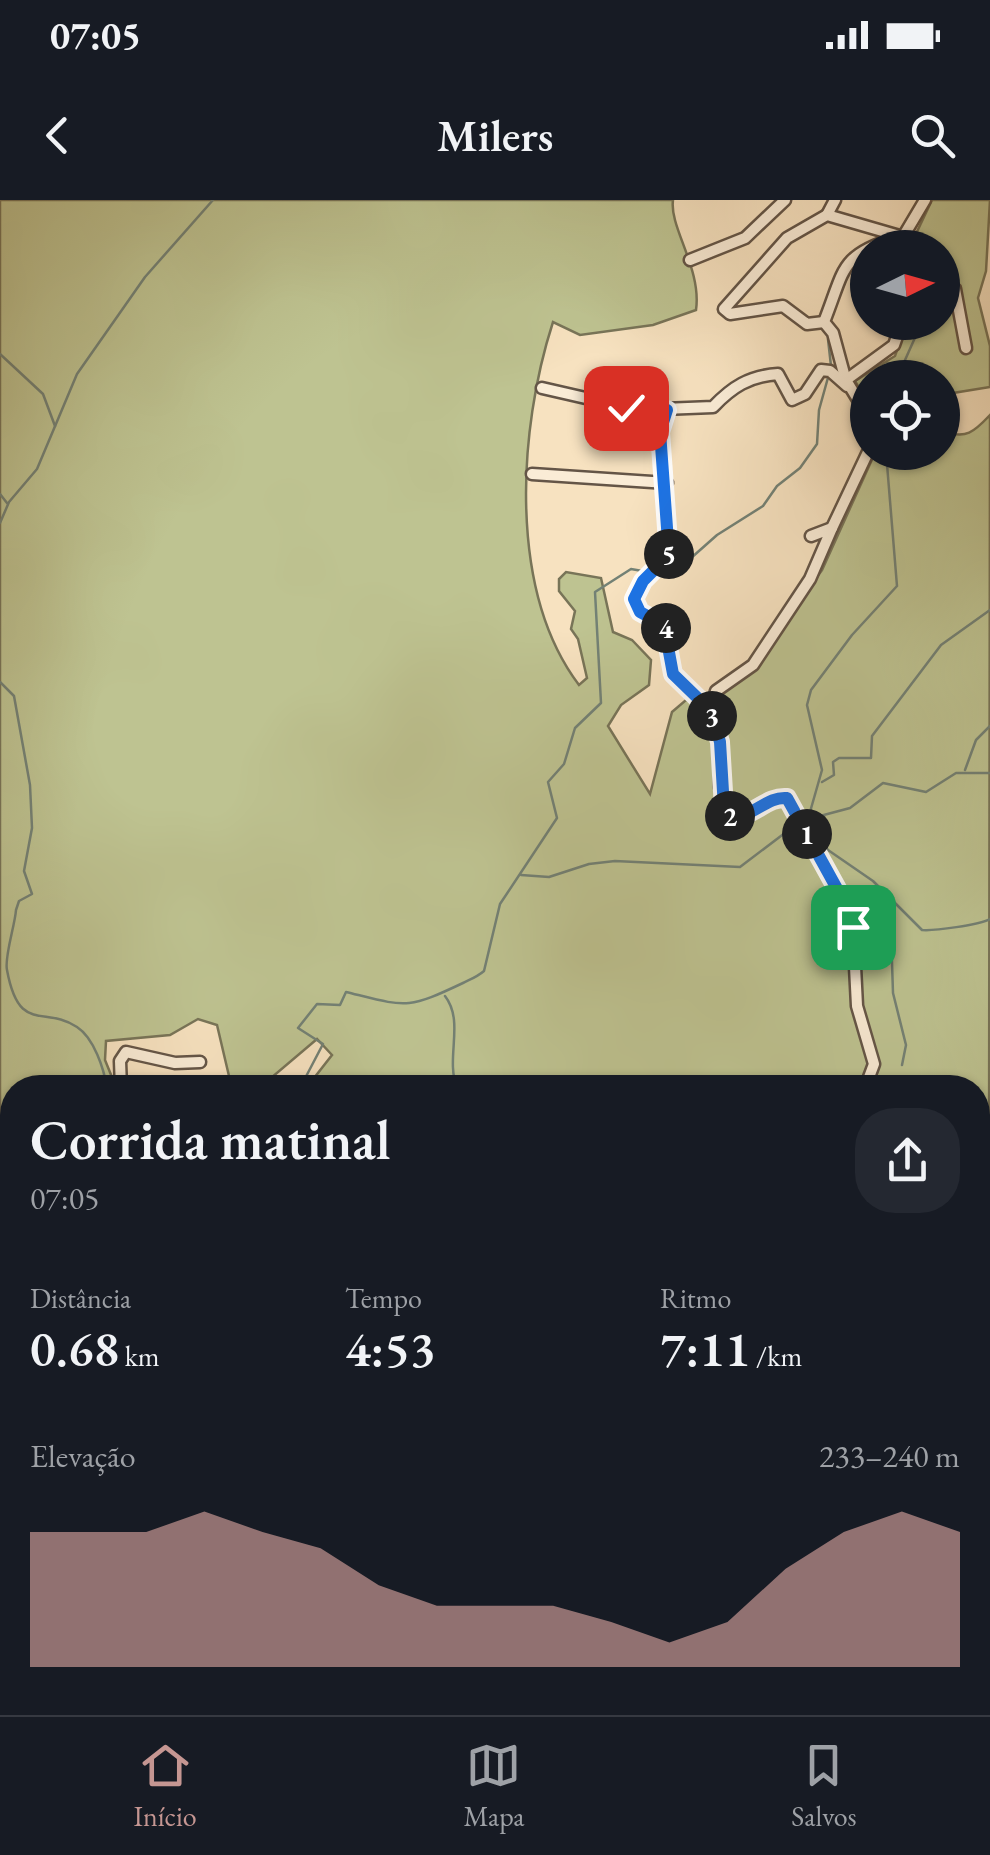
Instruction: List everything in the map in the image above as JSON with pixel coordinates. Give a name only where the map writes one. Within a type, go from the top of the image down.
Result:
[{"type":"street","points":[[690,260],[744,238],[785,200]]},
{"type":"street","points":[[824,322],[808,324],[783,306],[730,314],[724,309],[787,238],[826,215],[835,200]]},
{"type":"street","points":[[907,230],[925,200]]},
{"type":"street","points":[[826,215],[878,230]]},
{"type":"street","points":[[824,322],[850,258]]},
{"type":"street","points":[[960,316],[966,348]]},
{"type":"street","points":[[824,322],[833,333],[850,389]]},
{"type":"street","points":[[847,384],[896,340]]},
{"type":"street","points":[[542,388],[638,410],[667,410],[713,408],[729,388],[770,374],[778,374],[792,400],[805,394],[821,370],[830,371],[847,384]]},
{"type":"street","points":[[667,410],[660,432],[667,483],[669,555],[643,581],[634,599],[640,612],[664,625],[673,674],[711,711],[720,742],[720,787],[726,813],[739,818],[772,799],[787,798],[841,896],[856,942],[857,1006],[874,1064],[870,1075]]},
{"type":"street","points":[[711,711],[716,691],[753,665],[795,604],[859,470]]},
{"type":"street","points":[[532,474],[667,483]]},
{"type":"street","points":[[811,536],[832,528]]},
{"type":"street","points":[[121,1075],[120,1061],[126,1052],[175,1064],[200,1062]]},
{"type":"green space","points":[[0,200],[673,200],[676,223],[694,279],[696,310],[653,325],[580,335],[553,322],[532,411],[527,460],[530,557],[540,604],[556,647],[579,685],[587,678],[578,639],[571,629],[575,611],[559,591],[559,579],[566,572],[601,578],[613,632],[632,640],[651,660],[649,685],[621,705],[608,726],[650,794],[672,712],[686,700],[704,703],[745,674],[822,570],[867,470],[960,470],[960,435],[969,433],[990,415],[989,1075],[316,1075],[332,1055],[317,1039],[275,1075],[229,1075],[217,1025],[198,1019],[170,1035],[106,1041],[105,1060],[111,1075],[0,1075]]},
{"type":"green space","points":[[932,200],[990,200],[986,271],[978,298],[990,346],[990,387],[960,392],[960,360],[889,360],[895,356],[901,340],[960,340],[960,230],[918,230]]},
{"type":"waterway","points":[[0,523],[9,502],[37,469],[77,374],[145,277],[213,200]]},
{"type":"waterway","points":[[828,339],[831,366]]},
{"type":"waterway","points":[[905,360],[914,340]]},
{"type":"waterway","points":[[0,354],[43,394],[55,426]]},
{"type":"waterway","points":[[655,576],[673,574],[717,535],[763,506],[777,486],[800,468],[817,444],[819,410],[829,374]]},
{"type":"waterway","points":[[808,819],[822,770],[807,705],[811,690],[852,635],[897,586],[887,470]]},
{"type":"waterway","points":[[0,494],[7,503]]},
{"type":"waterway","points":[[307,1075],[323,1044],[298,1028],[317,1004],[340,1005],[346,992],[395,1003],[417,1002],[484,971],[500,904],[557,818],[548,782],[564,764],[575,728],[601,703],[595,592],[631,569],[648,572]]},
{"type":"waterway","points":[[822,782],[834,775],[833,762],[839,758],[871,758],[872,736],[941,645],[990,610]]},
{"type":"waterway","points":[[0,682],[14,696],[30,785],[32,828],[24,871],[32,894],[19,901],[7,958],[12,990],[26,1011],[65,1021],[83,1032],[97,1054],[104,1075]]},
{"type":"waterway","points":[[965,770],[976,740],[990,726]]},
{"type":"waterway","points":[[805,820],[850,808],[883,783],[926,792],[956,773],[990,773]]},
{"type":"waterway","points":[[806,820],[828,850],[873,881],[922,930],[990,919]]},
{"type":"waterway","points":[[521,875],[549,877],[589,864],[615,861],[740,867],[798,823]]},
{"type":"waterway","points":[[890,902],[893,993],[906,1045],[902,1065]]},
{"type":"waterway","points":[[445,996],[454,1017],[454,1075]]},
{"type":"route","points":[[626,408],[667,410],[660,432],[667,483],[669,555],[643,581],[634,599],[640,612],[664,625],[673,674],[711,711],[720,742],[724,808],[729,816],[739,818],[772,799],[787,798],[841,896],[853,927]]}]
